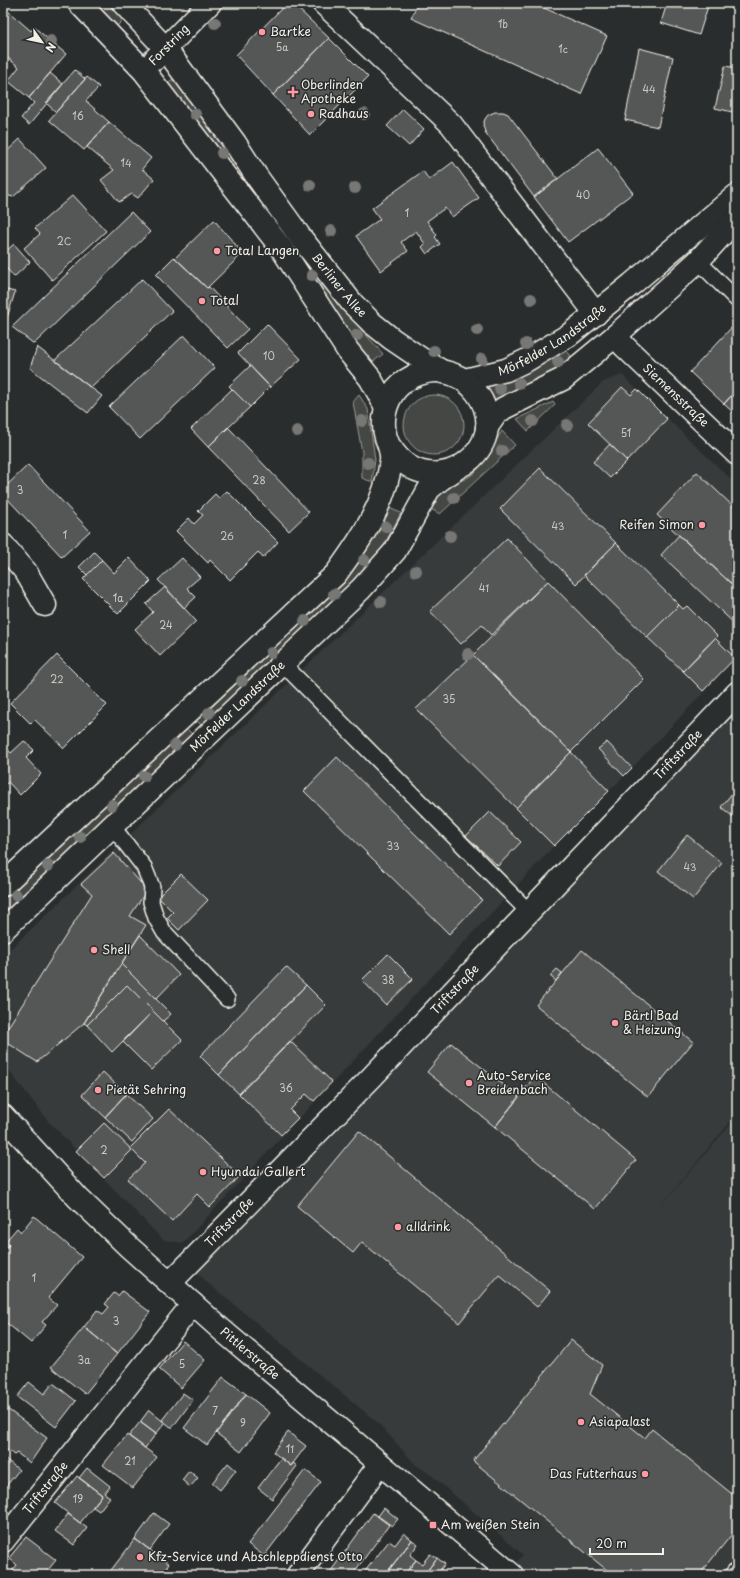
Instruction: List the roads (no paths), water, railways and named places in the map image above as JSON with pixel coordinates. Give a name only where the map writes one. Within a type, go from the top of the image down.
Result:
[{"type":"street","name":"Berliner Allee","points":[[79,3],[144,71],[282,249],[348,351],[370,378],[386,408]]},
{"type":"street","name":"Berliner Allee","points":[[123,3],[165,48],[235,143],[257,177],[301,238],[352,303],[372,323],[392,339],[443,372]]},
{"type":"street","name":"Forstring","points":[[144,71],[210,3]]},
{"type":"street","points":[[323,3],[451,124],[596,314]]},
{"type":"street","points":[[236,190],[257,177]]},
{"type":"street","name":"Mörfelder Landstraße","points":[[465,380],[506,370],[569,335],[632,284],[737,194]]},
{"type":"street","name":"Mörfelder Landstraße","points":[[3,930],[361,589],[395,550],[429,489],[441,478],[468,462],[474,456],[482,442],[487,427],[496,414],[563,379],[615,336],[698,261],[737,218]]},
{"type":"street","name":"Mörfelder Landstraße","points":[[615,336],[619,310],[632,284]]},
{"type":"street","name":"Siemensstraße","points":[[615,336],[737,454]]},
{"type":"street","name":"Mörfelder Landstraße","points":[[3,885],[336,574],[363,535],[382,493],[391,460],[391,448],[384,428],[386,408],[396,390],[405,381],[423,373],[443,372],[465,380],[480,397],[486,412],[487,427]]},
{"type":"street","name":"Mörfelder Landstraße","points":[[391,448],[402,461],[416,470],[438,474],[455,470]]},
{"type":"street","points":[[3,545],[26,572],[45,605]]},
{"type":"street","name":"Triftstraße","points":[[170,1284],[370,1079],[737,693]]},
{"type":"street","name":"Pittlerstraße","points":[[3,1116],[78,1198],[170,1284],[512,1575]]},
{"type":"street","name":"Triftstraße","points":[[3,1541],[193,1304]]},
{"type":"street","points":[[298,1575],[380,1464]]},
{"type":"lane","points":[[698,261],[737,300]]},
{"type":"lane","points":[[282,663],[528,912]]},
{"type":"lane","points":[[112,826],[144,867],[152,887],[151,902],[156,918],[164,932],[227,999]]},
{"type":"lane","points":[[732,1575],[737,1569]]},
{"type":"place","name":"Bartke","points":[[262,32]]},
{"type":"place","name":"Oberlinden Apotheke","points":[[293,92]]},
{"type":"place","name":"Radhaus","points":[[311,114]]},
{"type":"place","name":"Total Langen","points":[[217,251]]},
{"type":"place","name":"Total","points":[[202,301]]},
{"type":"place","name":"Reifen Simon","points":[[702,525]]},
{"type":"place","name":"Shell","points":[[94,950]]},
{"type":"place","name":"Bärtl Bad & Heizung","points":[[615,1023]]},
{"type":"place","name":"Auto-Service Breidenbach","points":[[469,1083]]},
{"type":"place","name":"Pietät Sehring","points":[[98,1090]]},
{"type":"place","name":"Hyundai Gallert","points":[[203,1172]]},
{"type":"place","name":"alldrink","points":[[398,1227]]},
{"type":"place","name":"Asiapalast","points":[[581,1422]]},
{"type":"place","name":"Das Futterhaus","points":[[645,1474]]},
{"type":"place","name":"Am weißen Stein","points":[[433,1525]]},
{"type":"place","name":"Kfz-Service und Abschleppdienst Otto","points":[[140,1557]]}]
